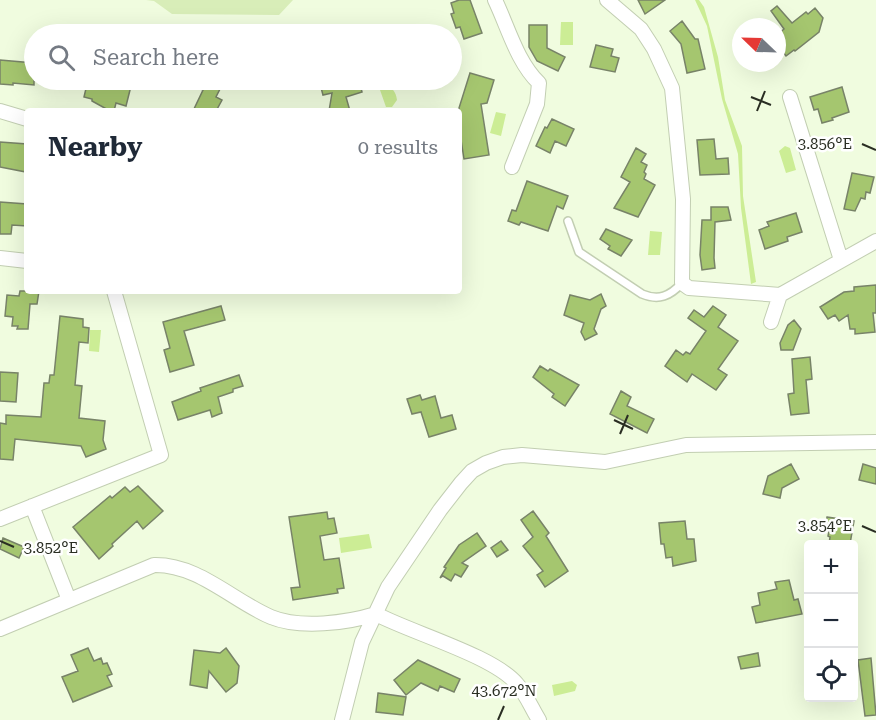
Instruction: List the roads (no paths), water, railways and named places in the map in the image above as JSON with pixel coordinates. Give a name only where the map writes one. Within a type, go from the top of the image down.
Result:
[{"type":"street","points":[[495,0],[524,63],[539,83],[537,104],[512,167]]},
{"type":"street","points":[[607,0],[641,29],[672,88],[683,199],[682,283],[689,288],[780,295],[876,242]]},
{"type":"street","points":[[790,97],[841,260]]},
{"type":"street","points":[[0,111],[24,118]]},
{"type":"street","points":[[0,258],[24,261]]},
{"type":"street","points":[[0,519],[161,455],[115,294]]},
{"type":"street","points":[[771,322],[780,295]]},
{"type":"street","points":[[342,720],[363,642],[388,587],[440,510],[472,471],[486,463],[503,457],[522,455],[605,462],[686,445],[817,441],[876,442]]},
{"type":"street","points":[[32,506],[69,600]]},
{"type":"street","points":[[0,629],[147,567],[158,565],[194,575],[223,588],[271,617],[288,622],[342,622],[376,614],[399,626],[482,660],[502,672],[517,684],[539,720]]},
{"type":"lane","points":[[568,221],[579,252],[642,294],[661,298],[674,292],[682,283]]}]
